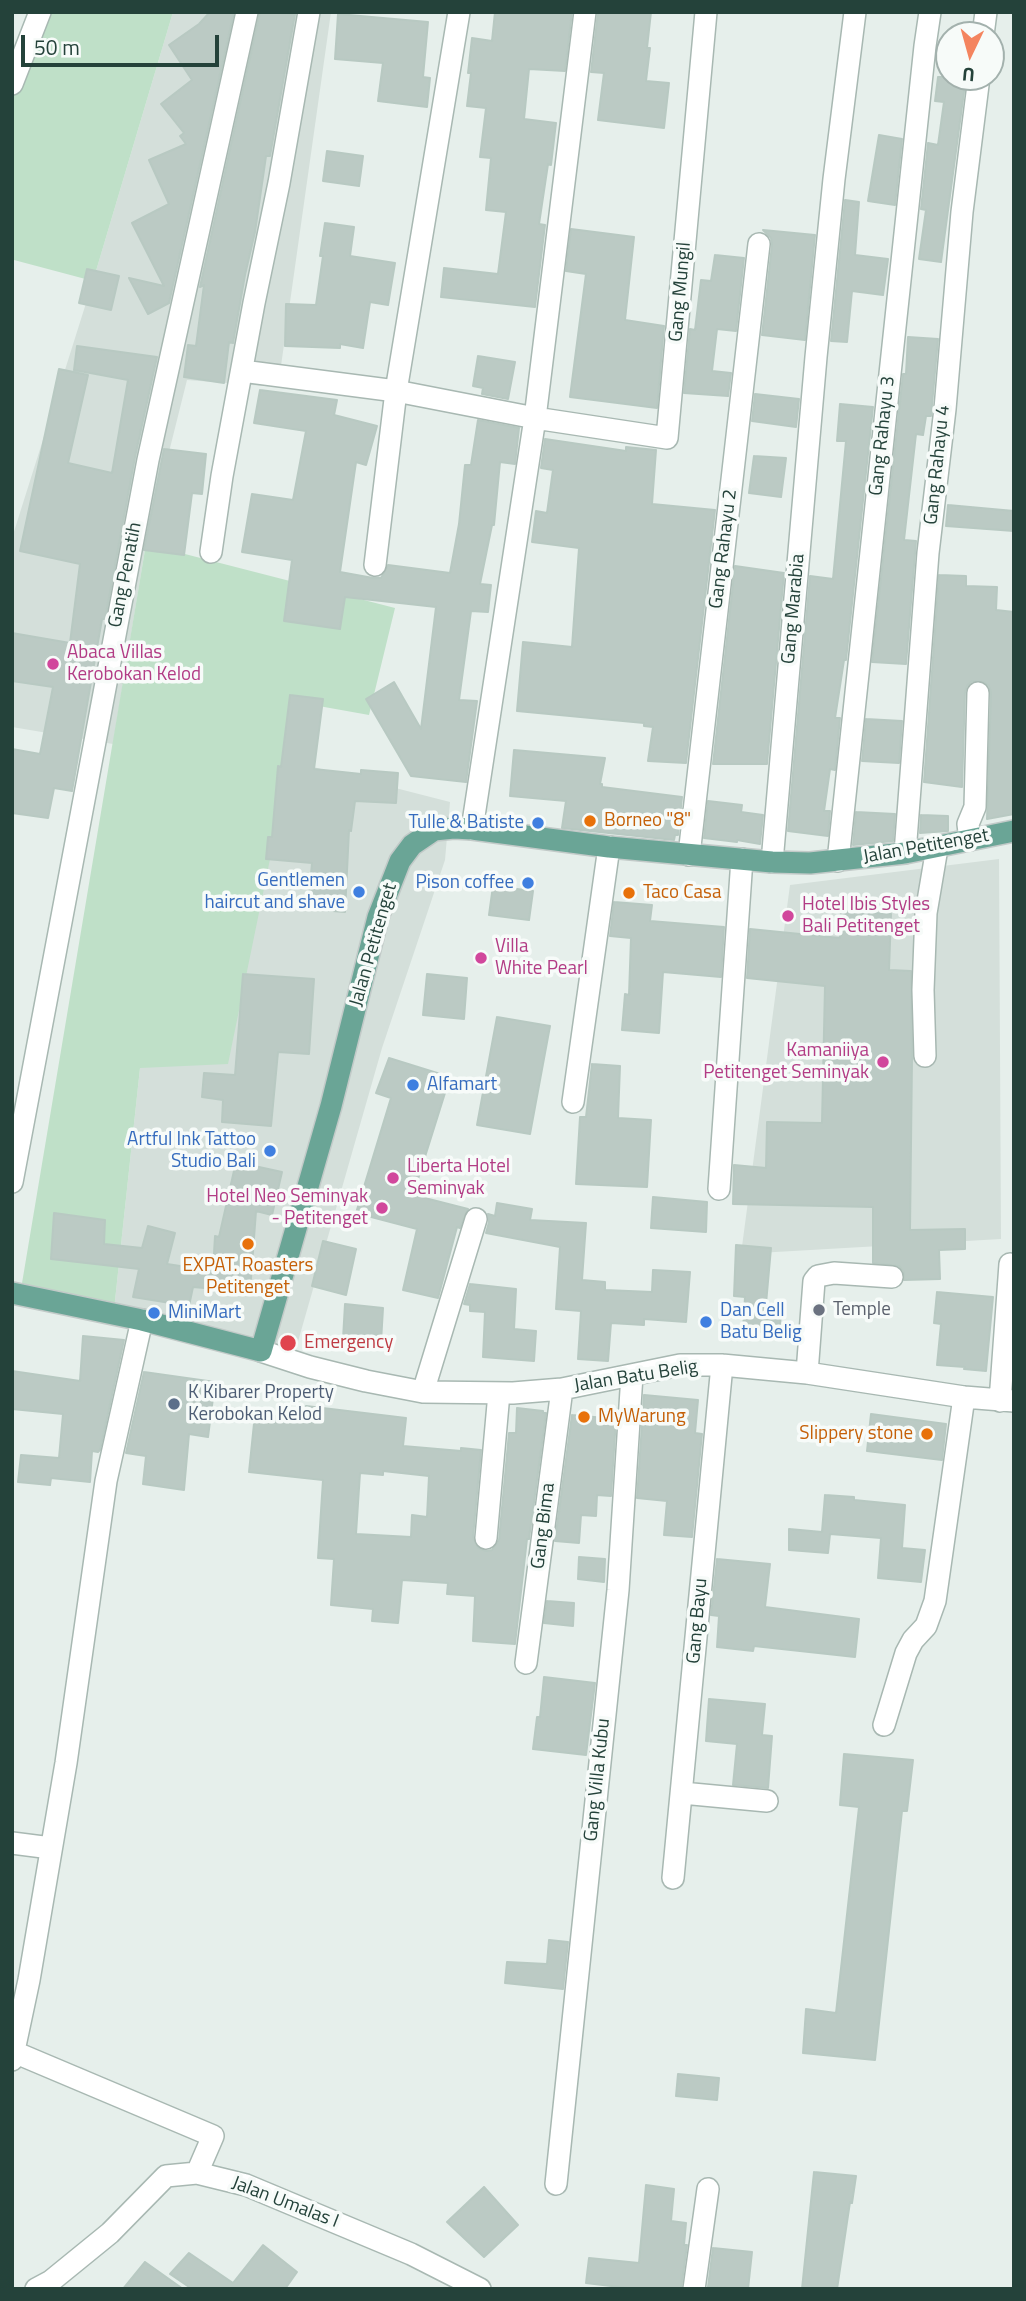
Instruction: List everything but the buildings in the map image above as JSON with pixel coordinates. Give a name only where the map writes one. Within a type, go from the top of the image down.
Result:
[{"type":"main road","name":"Jalan Petitenget","points":[[261,1351],[331,1106],[379,917],[400,861],[421,837],[442,829],[472,829],[609,847],[772,862],[838,861],[905,853],[1014,831]]},
{"type":"main road","points":[[12,1293],[142,1320],[261,1351]]},
{"type":"street","points":[[12,84],[40,12]]},
{"type":"street","name":"Gang Penatih","points":[[12,1181],[148,460],[247,12]]},
{"type":"street","points":[[211,552],[309,12]]},
{"type":"street","points":[[375,565],[396,391],[459,12]]},
{"type":"street","points":[[472,829],[535,418],[585,12]]},
{"type":"street","name":"Gang Mungil","points":[[242,371],[396,391],[535,418],[667,439],[706,12]]},
{"type":"street","name":"Gang Marabia","points":[[772,862],[816,357],[834,179],[855,12]]},
{"type":"street","name":"Gang Rahayu 3","points":[[838,861],[930,12]]},
{"type":"street","name":"Gang Rahayu 4","points":[[905,853],[928,553],[977,91]]},
{"type":"street","name":"Gang Rahayu 2","points":[[689,855],[759,244]]},
{"type":"street","points":[[971,841],[968,824],[975,807],[978,693]]},
{"type":"street","points":[[573,1102],[609,847]]},
{"type":"street","points":[[925,1056],[923,990],[926,913],[937,848]]},
{"type":"street","points":[[719,1189],[742,859]]},
{"type":"street","points":[[424,1392],[476,1219]]},
{"type":"street","points":[[1007,1401],[1010,1264]]},
{"type":"street","points":[[807,1374],[814,1281],[818,1276],[834,1273],[892,1277]]},
{"type":"street","points":[[142,1320],[106,1481],[66,1763],[51,1848],[20,1979],[13,2056],[213,2136],[197,2173]]},
{"type":"street","name":"Jalan Batu Belig","points":[[261,1351],[321,1370],[424,1392],[499,1393],[562,1389],[680,1366],[722,1365],[1007,1401]]},
{"type":"street","name":"Gang Bayu","points":[[673,1878],[722,1365]]},
{"type":"street","name":"Gang Villa Kubu","points":[[556,2184],[618,1590],[632,1375]]},
{"type":"street","name":"Gang Bima","points":[[526,1663],[562,1389]]},
{"type":"street","points":[[486,1538],[499,1393]]},
{"type":"street","points":[[884,1725],[906,1653],[913,1640],[926,1626],[935,1601],[964,1397]]},
{"type":"street","points":[[682,1793],[767,1801]]},
{"type":"street","points":[[12,1843],[51,1848]]},
{"type":"street","name":"Jalan Umalas I","points":[[49,2286],[110,2233],[166,2176],[197,2173],[246,2185],[411,2254],[480,2289]]},
{"type":"street","points":[[694,2289],[708,2189]]},
{"type":"shaded area","points":[[173,12],[331,12],[278,387],[187,380],[146,544],[113,744],[12,727],[12,538],[93,281]]},
{"type":"shaded area","points":[[290,761],[450,802],[445,860],[382,1048],[291,1366],[113,1319],[140,1068]]},
{"type":"shaded area","name":"Kamaniiya Petitenget Seminyak","points":[[999,859],[1001,1239],[741,1254],[790,885]]},
{"type":"green space","points":[[30,12],[173,12],[93,281],[14,260],[12,263],[12,63]]},
{"type":"green space","points":[[146,544],[395,608],[369,715],[302,703],[228,1064],[140,1068],[113,1319],[20,1295]]},
{"type":"place","name":"Abaca Villas Kerobokan Kelod","points":[[53,664]]},
{"type":"place","name":"Borneo \"8\"","points":[[590,821]]},
{"type":"place","name":"Tulle & Batiste","points":[[538,823]]},
{"type":"place","name":"Pison coffee","points":[[528,883]]},
{"type":"place","name":"Gentlemen haircut and shave","points":[[359,892]]},
{"type":"place","name":"Taco Casa","points":[[629,893]]},
{"type":"place","name":"Hotel Ibis Styles Bali Petitenget","points":[[788,916]]},
{"type":"place","name":"Villa White Pearl","points":[[481,958]]},
{"type":"place","name":"Kamaniiya Petitenget Seminyak","points":[[883,1062]]},
{"type":"place","name":"Alfamart","points":[[413,1085]]},
{"type":"place","name":"Artful Ink Tattoo Studio Bali","points":[[270,1151]]},
{"type":"place","name":"Liberta Hotel Seminyak","points":[[393,1178]]},
{"type":"place","name":"Hotel Neo Seminyak - Petitenget","points":[[382,1208]]},
{"type":"place","name":"EXPAT. Roasters Petitenget","points":[[248,1244]]},
{"type":"place","name":"Temple","points":[[819,1310]]},
{"type":"place","name":"MiniMart","points":[[154,1313]]},
{"type":"place","name":"Dan Cell Batu Belig","points":[[706,1322]]},
{"type":"place","name":"Emergency","points":[[288,1343]]},
{"type":"place","name":"K Kibarer Property Kerobokan Kelod","points":[[174,1404]]},
{"type":"place","name":"MyWarung","points":[[584,1417]]},
{"type":"place","name":"Slippery stone","points":[[927,1434]]}]
